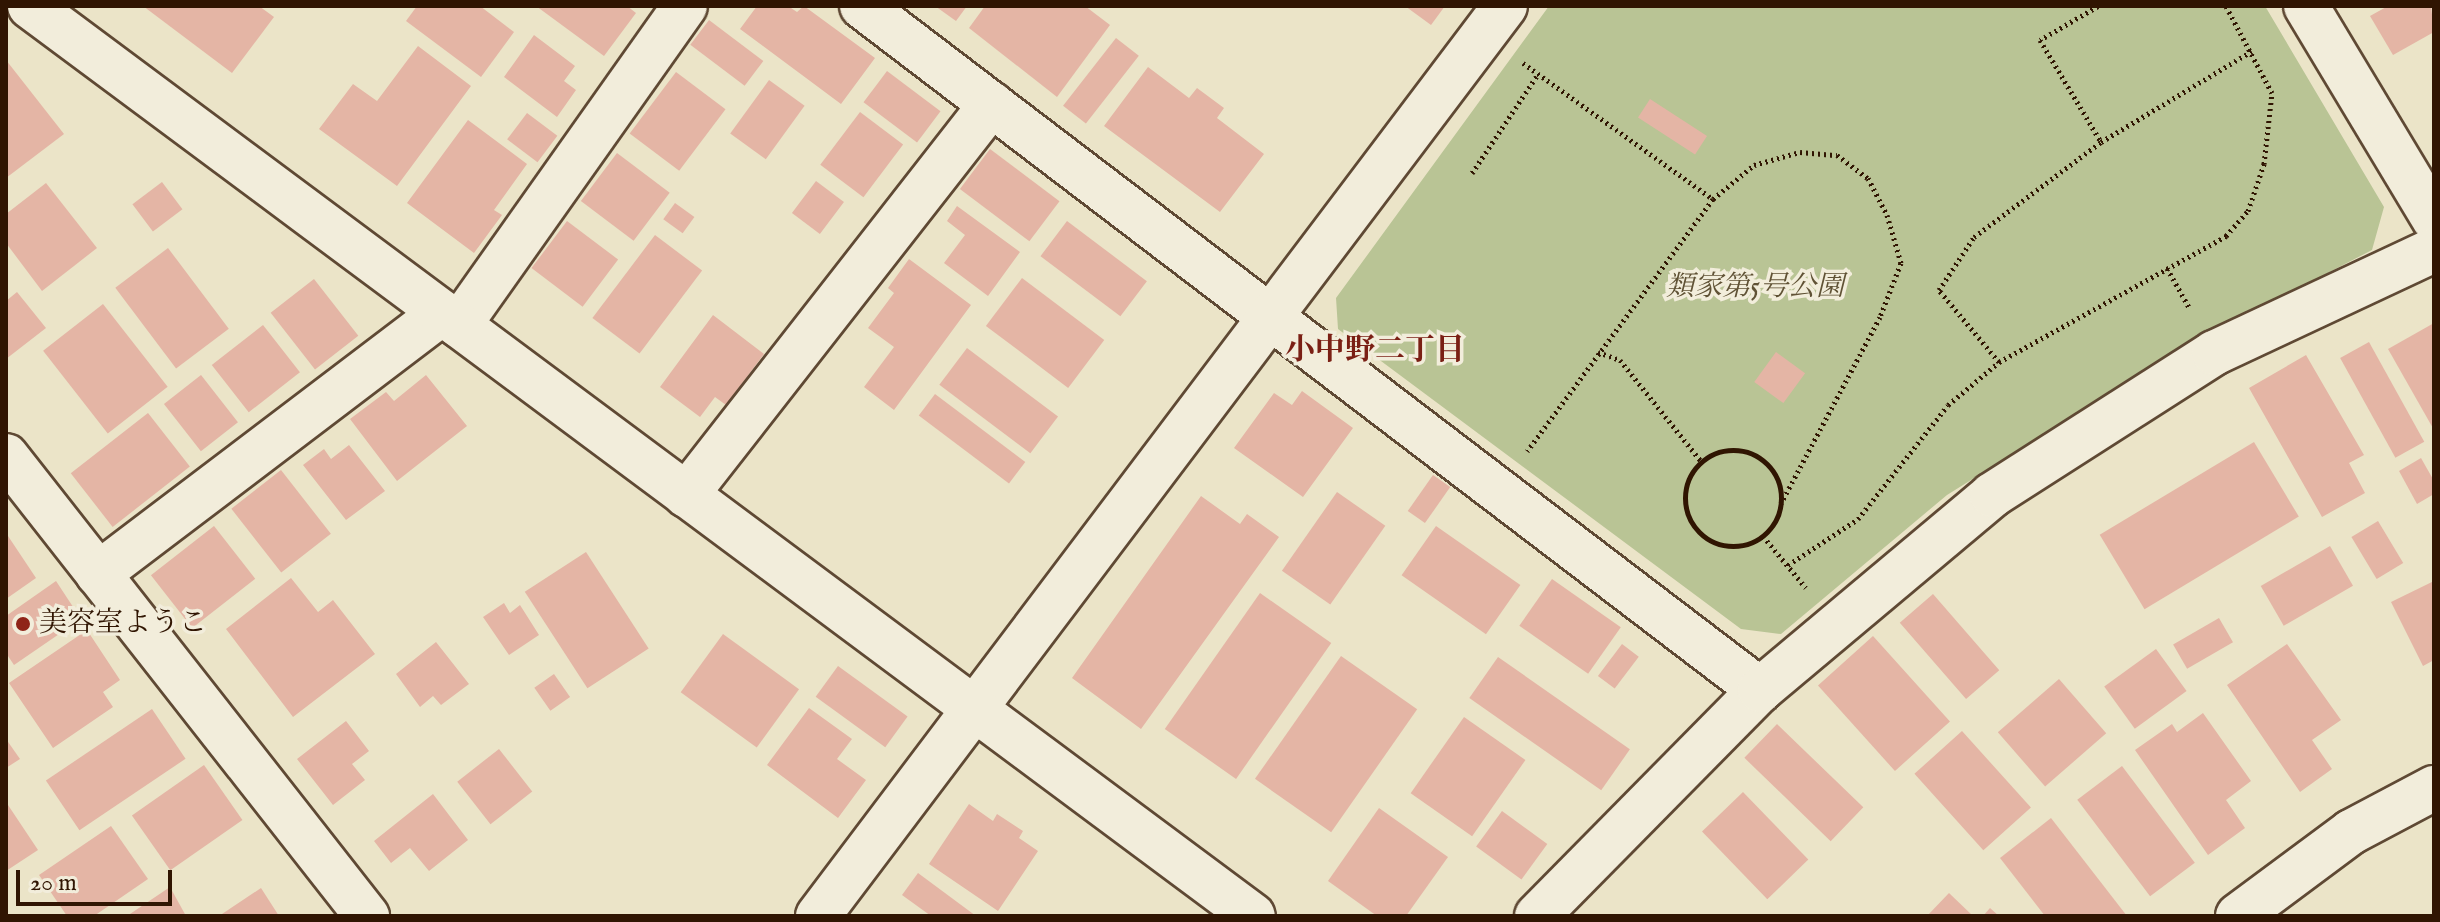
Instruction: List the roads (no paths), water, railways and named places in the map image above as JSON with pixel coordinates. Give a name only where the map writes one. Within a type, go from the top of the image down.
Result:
[{"type":"street","points":[[30,6],[1253,916]]},
{"type":"street","points":[[98,574],[450,319],[685,6]]},
{"type":"street","points":[[862,6],[1760,690]]},
{"type":"street","points":[[2306,6],[2434,219]]},
{"type":"street","points":[[818,916],[972,709],[1273,319],[1494,21]]},
{"type":"street","points":[[686,495],[991,104]]},
{"type":"street","points":[[1537,916],[1760,690],[1992,495],[2214,353],[2434,250]]},
{"type":"street","points":[[6,456],[367,916]]},
{"type":"street","points":[[2238,916],[2351,832],[2434,788]]},
{"type":"place","name":"美容室ようこ","points":[[23,624]]},
{"type":"district","name":"小中野二丁目","points":[[1375,351]]},
{"type":"park label","name":"類家第5号公園","points":[[1755,288]]}]
